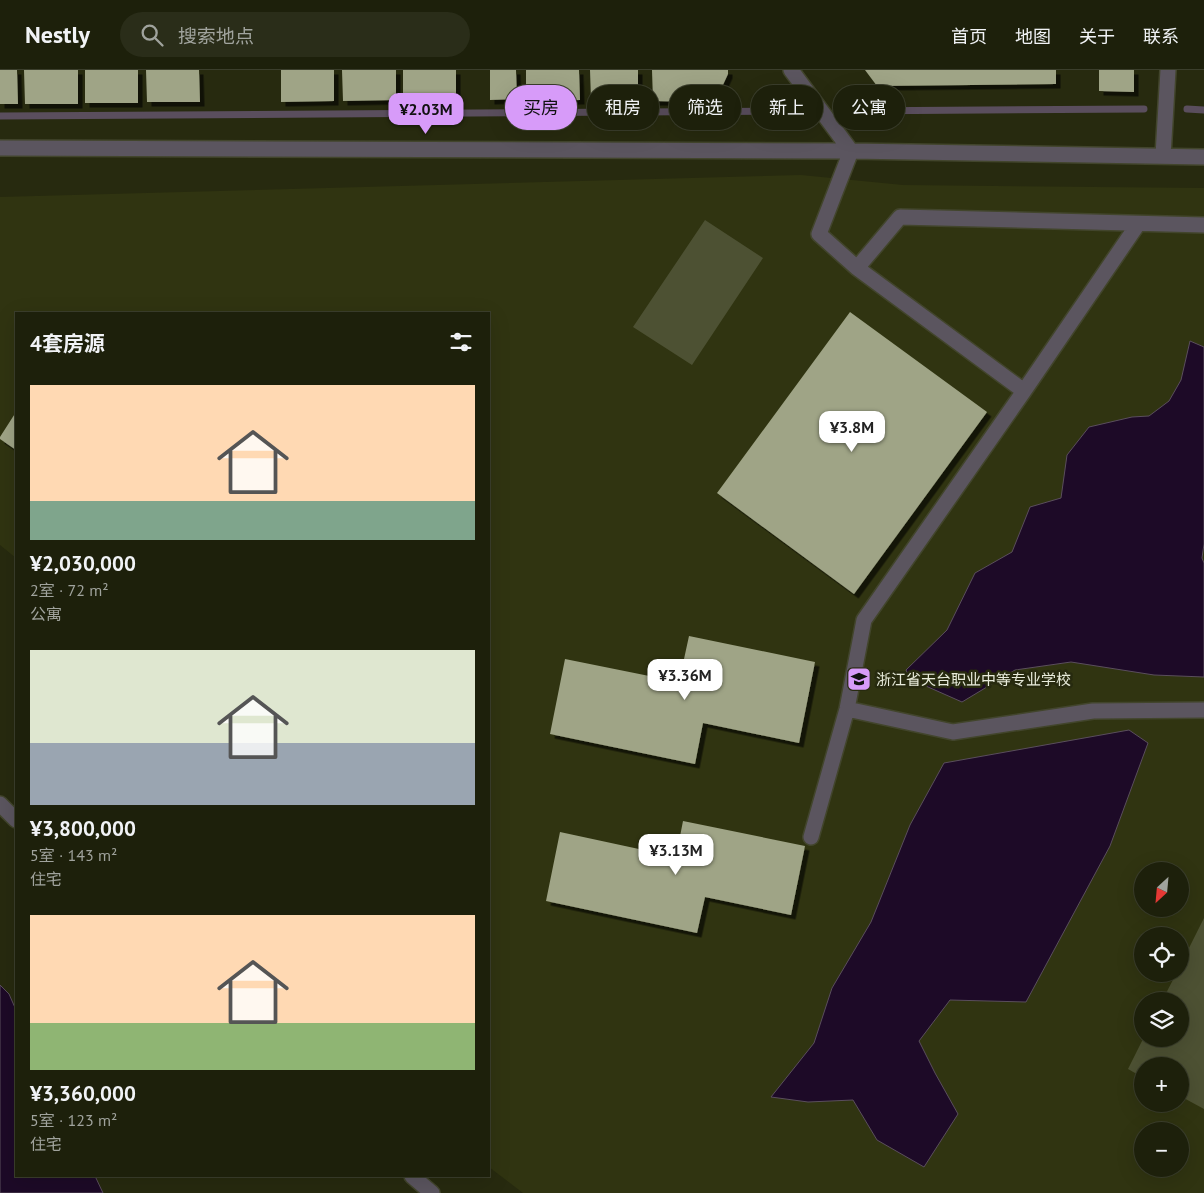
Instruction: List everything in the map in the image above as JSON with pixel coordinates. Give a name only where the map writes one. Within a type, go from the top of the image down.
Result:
[{"type":"street","points":[[791,70],[851,151]]},
{"type":"street","points":[[1163,156],[1168,70]]},
{"type":"street","points":[[0,148],[851,151],[1204,157]]},
{"type":"street","points":[[851,151],[820,234],[857,268],[1024,391]]},
{"type":"street","points":[[857,268],[900,217],[1204,225]]},
{"type":"street","points":[[811,837],[847,709],[864,620],[1138,224]]},
{"type":"street","points":[[847,709],[952,732],[1093,711],[1204,710]]},
{"type":"street","points":[[0,804],[15,819]]},
{"type":"street","points":[[413,1177],[432,1193]]},
{"type":"shaded area","name":"浙江省天台职业中等专业学校","points":[[801,175],[903,185],[1204,188],[1204,1193],[523,1193],[490,1168],[490,312],[15,312],[15,557],[0,545],[0,197]]},
{"type":"shaded area","points":[[705,220],[763,258],[692,365],[633,327]]},
{"type":"shaded area","points":[[1190,341],[1204,347],[1204,544],[1202,558],[1204,563],[1204,677],[1154,675],[1071,662],[1015,670],[962,702],[910,679],[906,670],[947,630],[975,573],[1012,552],[1030,507],[1061,498],[1067,455],[1089,427],[1132,417],[1149,416],[1169,401],[1181,380]]},
{"type":"shaded area","points":[[1129,730],[1148,743],[1110,846],[1026,1002],[950,1000],[919,1041],[958,1114],[924,1167],[877,1140],[853,1100],[808,1102],[771,1097],[814,1043],[832,988],[871,922],[910,825],[944,763]]},
{"type":"shaded area","points":[[1204,918],[1204,1109],[1189,1101],[1189,1057],[1134,1057],[1139,1047],[1189,1047],[1189,992],[1167,992],[1172,982],[1189,982],[1189,948]]},
{"type":"shaded area","points":[[0,985],[9,994],[15,1008],[15,1177],[95,1177],[103,1193],[0,1193]]},
{"type":"shaded area","points":[[1134,1057],[1134,1072],[1128,1069]]},
{"type":"building","points":[[0,70],[17,70],[18,104],[0,104]]},
{"type":"building","points":[[24,70],[78,70],[78,104],[25,104]]},
{"type":"building","points":[[85,70],[138,70],[138,103],[85,103]]},
{"type":"building","points":[[146,70],[199,70],[200,102],[147,102]]},
{"type":"building","points":[[281,70],[334,70],[334,101],[281,102]]},
{"type":"building","points":[[342,70],[396,70],[396,100],[343,101]]},
{"type":"building","points":[[403,70],[456,70],[456,101],[403,101]]},
{"type":"building","points":[[490,70],[516,70],[517,85],[505,85],[505,99],[490,100]]},
{"type":"building","points":[[526,70],[579,70],[580,100],[577,100],[577,85],[526,85]]},
{"type":"building","points":[[590,70],[638,70],[638,85],[590,85]]},
{"type":"building","points":[[652,70],[728,70],[723,85],[669,85],[669,101],[659,101],[659,85],[652,85]]},
{"type":"building","points":[[865,70],[1056,70],[1056,84],[876,85]]},
{"type":"building","points":[[1099,70],[1134,70],[1134,92],[1099,91]]},
{"type":"building","points":[[850,312],[987,412],[854,594],[717,493]]},
{"type":"building","points":[[15,414],[15,449],[0,439]]},
{"type":"building","points":[[689,636],[815,662],[799,743],[703,723],[695,764],[550,734],[565,659],[679,682]]},
{"type":"building","points":[[683,821],[805,846],[791,915],[705,897],[697,933],[546,901],[560,832],[676,857]]},
{"type":"waterway","points":[[905,111],[1144,109]]},
{"type":"waterway","points":[[1187,109],[1204,110]]},
{"type":"waterway","points":[[0,116],[751,111]]},
{"type":"place","name":"浙江省天台职业中等专业学校","points":[[859,679]]}]
